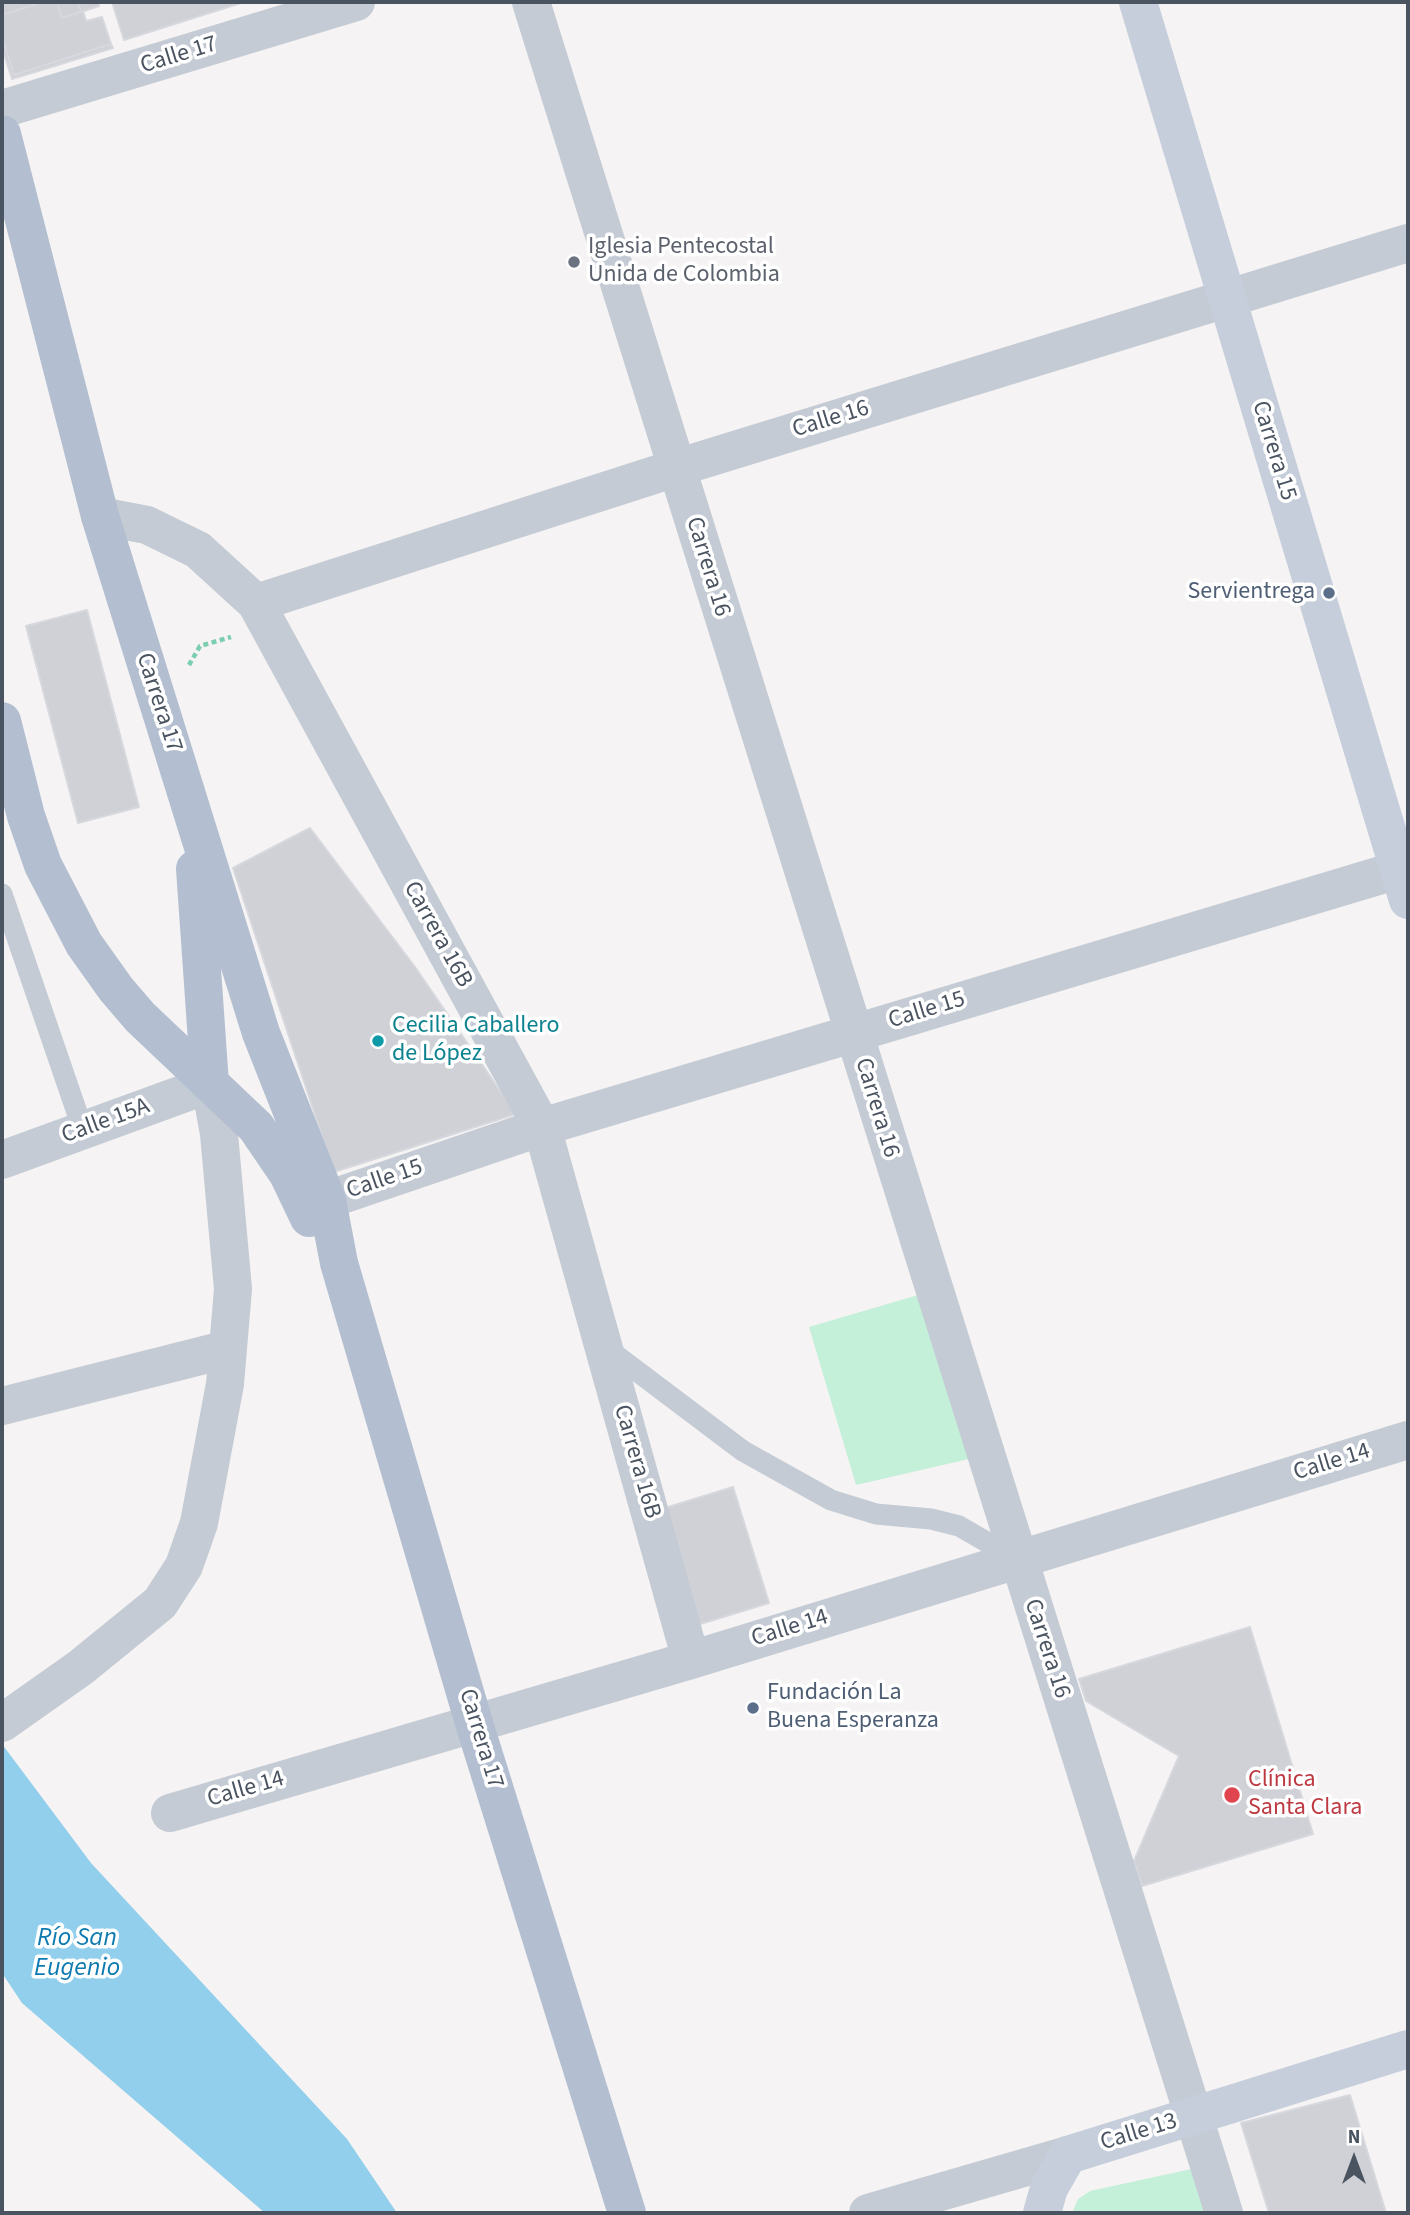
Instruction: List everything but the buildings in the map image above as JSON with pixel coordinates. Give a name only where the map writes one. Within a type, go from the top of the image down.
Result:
[{"type":"main road","name":"Carrera 15","points":[[1138,2],[1405,879]]},
{"type":"main road","name":"Carrera 17","points":[[2,134],[100,516],[261,1033],[327,1200],[339,1263],[474,1723],[627,2213]]},
{"type":"main road","name":"Carrera 17","points":[[2,721],[26,816],[43,865],[84,944],[140,1017],[256,1126],[288,1174],[303,1209],[339,1263]]},
{"type":"main road","points":[[191,808],[210,1084]]},
{"type":"main road","name":"Calle 13","points":[[1068,2155],[1408,2049]]},
{"type":"main road","points":[[1042,2213],[1049,2189],[1068,2155]]},
{"type":"street","name":"Calle 17","points":[[2,109],[356,2]]},
{"type":"street","name":"Carrera 16","points":[[531,2],[1224,2213]]},
{"type":"street","name":"Calle 16","points":[[262,614],[676,468],[1408,243]]},
{"type":"street","name":"Carrera 16B","points":[[100,516],[146,525],[198,550],[262,614],[542,1126],[691,1660]]},
{"type":"street","name":"Calle 15","points":[[327,1200],[542,1126],[853,1033],[1405,879]]},
{"type":"street","name":"Calle 15A","points":[[2,1160],[210,1084]]},
{"type":"street","points":[[2,1723],[80,1668],[160,1603],[184,1566],[199,1523],[222,1396],[233,1289],[219,1134],[210,1084]]},
{"type":"street","points":[[2,1406],[228,1349]]},
{"type":"street","name":"Calle 14","points":[[170,1813],[691,1660],[1408,1440]]},
{"type":"street","name":"Calle 13","points":[[868,2213],[1068,2155]]},
{"type":"lane","points":[[2,894],[83,1130]]},
{"type":"lane","points":[[603,1346],[743,1451],[831,1500],[876,1514],[931,1519],[959,1526],[1018,1560]]},
{"type":"path","points":[[186,669],[200,646],[262,614]]},
{"type":"green space","points":[[925,1293],[973,1458],[856,1485],[809,1327]]},
{"type":"green space","points":[[1196,2168],[1209,2213],[1072,2213],[1078,2199],[1090,2191]]},
{"type":"water","name":"Río San Eugenio","points":[[2,1744],[91,1863],[347,2139],[397,2213],[265,2213],[22,2003],[2,1973]]},
{"type":"place","name":"Iglesia Pentecostal Unida de Colombia","points":[[574,262]]},
{"type":"place","name":"Servientrega","points":[[1329,593]]},
{"type":"place","name":"Cecilia Caballero de López","points":[[378,1041]]},
{"type":"place","name":"Fundación La Buena Esperanza","points":[[753,1708]]},
{"type":"place","name":"Clínica Santa Clara","points":[[1232,1795]]}]
